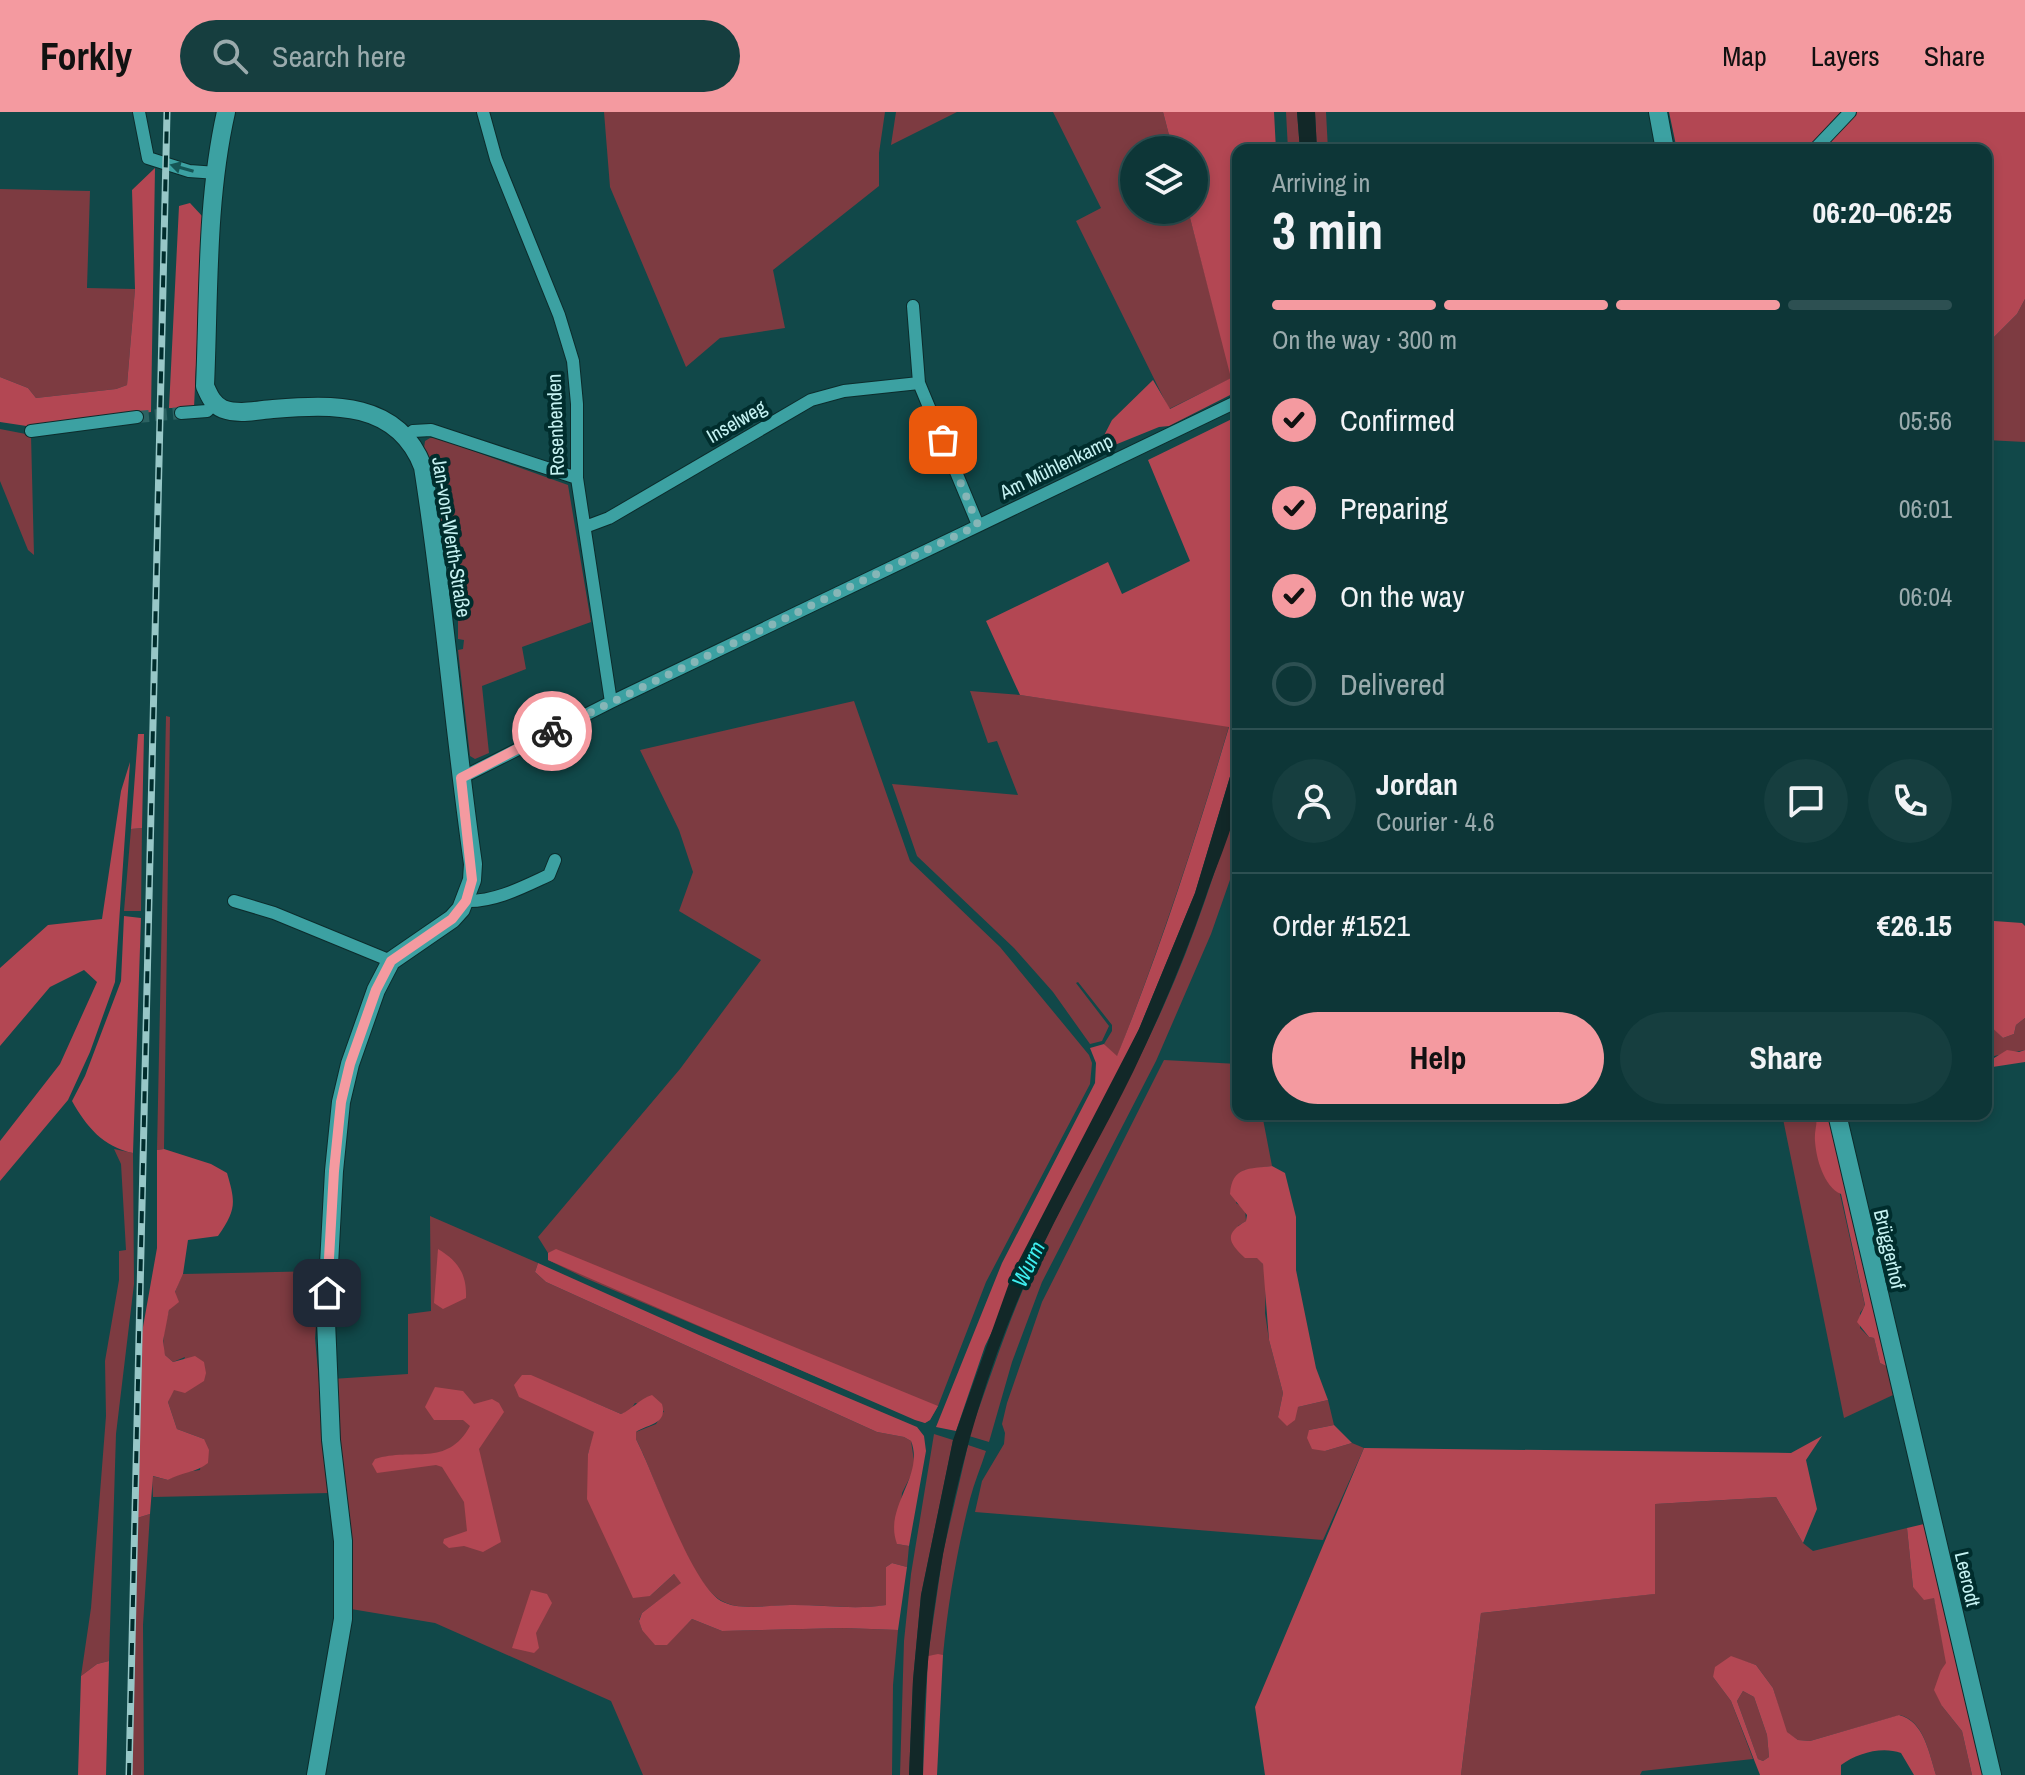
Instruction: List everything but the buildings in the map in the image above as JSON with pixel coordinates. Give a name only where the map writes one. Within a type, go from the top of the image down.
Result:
[{"type":"main road","points":[[214,404],[205,386],[217,173],[226,112]]},
{"type":"main road","points":[[1658,112],[1664,144]]},
{"type":"main road","name":"Jan-von-Werth-Straße","points":[[214,404],[237,412],[328,406],[358,409],[377,417],[405,437],[416,451],[424,476],[442,597],[446,654],[473,864],[466,901]]},
{"type":"main road","points":[[316,1775],[343,1619],[343,1541],[331,1440],[326,1321],[341,1102],[350,1064],[376,990],[391,961],[452,919],[466,901]]},
{"type":"main road","name":"Brüggerhof","points":[[1838,1120],[1901,1394]]},
{"type":"main road","name":"Leerodt","points":[[1901,1394],[1992,1775]]},
{"type":"street","points":[[139,112],[148,158],[189,171],[217,173]]},
{"type":"street","name":"Rosenbenden","points":[[483,112],[496,159],[559,315],[573,361],[577,404],[577,478],[611,702]]},
{"type":"street","points":[[1820,144],[1850,112]]},
{"type":"street","points":[[913,306],[919,383],[978,525]]},
{"type":"street","name":"Inselweg","points":[[585,527],[622,511],[811,400],[844,391],[919,383]]},
{"type":"street","points":[[181,413],[207,411],[214,404]]},
{"type":"street","name":"Am Mühlenkamp","points":[[461,778],[611,702],[1232,404]]},
{"type":"street","points":[[31,431],[137,417]]},
{"type":"street","points":[[405,437],[413,431],[431,430],[577,478]]},
{"type":"street","points":[[466,901],[479,901],[517,890],[549,875],[555,860]]},
{"type":"street","points":[[234,901],[274,913],[391,961]]},
{"type":"shaded area","points":[[604,112],[885,112],[879,153],[879,186],[773,270],[785,328],[720,338],[686,367],[610,187]]},
{"type":"shaded area","points":[[896,112],[957,112],[891,145]]},
{"type":"shaded area","points":[[1053,112],[1163,112],[1169,136],[1120,136],[1120,224],[1192,224],[1232,378],[1169,409],[1076,221],[1101,208]]},
{"type":"shaded area","points":[[1163,112],[1274,112],[1276,144],[1232,144],[1232,394],[1169,426],[1159,427],[1095,453],[1112,420],[1153,380],[1170,409],[1231,378],[1192,224],[1208,224],[1208,136],[1169,136]]},
{"type":"shaded area","points":[[1286,112],[1297,112],[1300,144],[1288,144]]},
{"type":"shaded area","points":[[1315,112],[1326,112],[1328,144],[1317,144]]},
{"type":"shaded area","points":[[1669,112],[2025,112],[2025,299],[2017,314],[1992,339],[1992,144],[1676,144]]},
{"type":"shaded area","points":[[155,168],[151,412],[33,427],[0,422],[0,377],[28,388],[36,398],[116,389],[127,385],[135,289],[132,190]]},
{"type":"shaded area","points":[[0,189],[90,191],[87,288],[135,289],[127,385],[116,389],[36,398],[28,388],[0,377]]},
{"type":"shaded area","points":[[190,203],[203,217],[194,408],[169,408],[179,206]]},
{"type":"shaded area","points":[[2025,299],[2025,442],[1992,440],[1992,339],[2017,314]]},
{"type":"shaded area","points":[[1232,419],[1232,770],[1195,893],[1139,1029],[985,1346],[956,1431],[936,1427],[1002,1263],[1095,1083],[1096,1063],[1090,1048],[1104,1044],[1117,1056],[1177,893],[1229,727],[1020,695],[986,621],[1108,562],[1122,594],[1190,561],[1148,460]]},
{"type":"shaded area","points":[[0,429],[31,435],[34,555],[28,550],[0,481]]},
{"type":"shaded area","points":[[430,438],[568,485],[591,622],[522,647],[526,669],[482,686],[489,753],[475,759],[470,756],[458,650],[463,649],[464,640],[458,639],[458,597],[443,539],[437,480],[424,448],[425,441]]},
{"type":"shaded area","points":[[970,691],[1020,695],[1229,726],[1177,893],[1117,1057],[1104,1044],[1112,1025],[1078,982],[1109,1026],[1102,1041],[1090,1044],[1053,992],[1014,948],[917,856],[892,784],[1018,795],[997,741],[988,743]]},
{"type":"shaded area","points":[[854,701],[910,861],[1000,947],[1089,1055],[1092,1063],[1090,1084],[986,1282],[938,1406],[925,1423],[585,1278],[548,1260],[548,1253],[538,1237],[680,1069],[761,960],[679,911],[693,872],[679,830],[640,750]]},
{"type":"shaded area","points":[[166,716],[170,717],[164,1149],[157,1150]]},
{"type":"shaded area","points":[[138,734],[144,734],[142,828],[131,829]]},
{"type":"shaded area","points":[[130,762],[115,982],[90,1052],[68,1100],[0,1181],[0,1141],[60,1064],[97,982],[84,970],[50,987],[0,1046],[0,968],[48,925],[102,919],[121,791]]},
{"type":"shaded area","points":[[1232,817],[1232,874],[1211,934],[1156,1061],[1042,1282],[1012,1362],[989,1442],[969,1436],[1031,1272],[1150,1036],[1204,903]]},
{"type":"shaded area","points":[[142,828],[141,911],[124,911],[131,829]]},
{"type":"shaded area","points":[[124,916],[141,918],[133,1153],[104,1141],[83,1119],[72,1101],[85,1076],[121,981]]},
{"type":"shaded area","points":[[1992,922],[2022,923],[2025,926],[2025,1018],[2016,1025],[2014,1034],[2003,1038],[1992,1028]]},
{"type":"shaded area","points":[[2025,1018],[2025,1050],[1992,1058],[1992,1027],[2003,1038],[2014,1034],[2016,1025]]},
{"type":"shaded area","points":[[2007,1050],[2025,1050],[2025,1062],[1992,1067],[1992,1059]]},
{"type":"shaded area","points":[[1164,1060],[1232,1064],[1232,1120],[1263,1120],[1272,1166],[1244,1170],[1236,1203],[1245,1209],[1246,1221],[1238,1226],[1263,1264],[1266,1277],[1265,1313],[1283,1393],[1278,1417],[1298,1407],[1328,1400],[1334,1425],[1309,1430],[1325,1451],[1352,1443],[1364,1448],[1323,1540],[975,1512],[982,1481],[1004,1444],[1002,1424],[1007,1403],[1042,1302]]},
{"type":"shaded area","points":[[1783,1120],[1818,1120],[1840,1194],[1865,1306],[1860,1313],[1860,1328],[1874,1338],[1880,1363],[1888,1367],[1893,1395],[1844,1418]]},
{"type":"shaded area","points":[[1830,1120],[1888,1367],[1880,1363],[1874,1338],[1869,1337],[1857,1322],[1865,1305],[1841,1194],[1826,1179],[1817,1155],[1817,1121]]},
{"type":"shaded area","points":[[114,1149],[133,1153],[134,1284],[116,1434],[109,1661],[97,1664],[81,1676],[91,1608],[106,1416],[105,1361],[119,1280],[119,1251],[126,1250],[121,1164]]},
{"type":"shaded area","points":[[164,1149],[211,1164],[227,1173],[233,1206],[218,1236],[188,1240],[183,1274],[175,1292],[179,1302],[169,1310],[163,1341],[165,1355],[173,1362],[195,1356],[204,1362],[204,1381],[185,1393],[174,1390],[168,1402],[177,1429],[204,1439],[209,1450],[208,1463],[168,1480],[153,1476],[150,1514],[137,1518],[140,1344],[157,1248],[157,1150]]},
{"type":"shaded area","points":[[1272,1166],[1285,1173],[1296,1217],[1296,1270],[1316,1368],[1328,1400],[1298,1407],[1295,1420],[1287,1426],[1278,1417],[1283,1393],[1269,1340],[1263,1264],[1257,1258],[1245,1258],[1231,1238],[1234,1230],[1246,1221],[1247,1215],[1230,1194],[1234,1178],[1249,1169]]},
{"type":"shaded area","points":[[430,1216],[538,1263],[535,1272],[546,1282],[877,1432],[911,1441],[915,1467],[902,1493],[897,1544],[909,1546],[907,1567],[892,1563],[886,1567],[887,1605],[748,1607],[722,1601],[709,1590],[673,1527],[636,1439],[636,1432],[656,1424],[664,1411],[635,1403],[630,1411],[621,1414],[586,1399],[568,1418],[595,1432],[588,1454],[650,1596],[674,1574],[682,1583],[642,1613],[639,1620],[642,1630],[667,1644],[692,1619],[722,1631],[898,1630],[893,1685],[892,1775],[643,1775],[611,1701],[435,1623],[351,1609],[332,1379],[408,1374],[408,1314],[431,1311]]},
{"type":"shaded area","points":[[438,1249],[460,1269],[466,1289],[466,1298],[443,1309],[434,1303]]},
{"type":"shaded area","points":[[556,1249],[938,1406],[930,1420],[925,1423],[915,1420],[548,1260],[548,1253]]},
{"type":"shaded area","points":[[538,1263],[917,1427],[924,1436],[926,1451],[909,1546],[897,1544],[894,1530],[895,1517],[913,1467],[911,1441],[877,1432],[546,1282],[535,1272]]},
{"type":"shaded area","points":[[320,1271],[315,1338],[329,1493],[153,1497],[152,1476],[168,1480],[179,1473],[200,1470],[204,1439],[177,1429],[168,1402],[185,1357],[173,1362],[165,1355],[163,1347],[165,1326],[183,1274]]},
{"type":"shaded area","points":[[522,1375],[531,1375],[621,1414],[652,1395],[662,1404],[662,1416],[636,1432],[636,1439],[685,1551],[709,1590],[721,1601],[747,1607],[886,1605],[886,1567],[892,1563],[907,1567],[898,1630],[722,1631],[692,1619],[667,1645],[655,1645],[642,1630],[639,1621],[642,1613],[681,1583],[674,1574],[650,1596],[633,1598],[587,1499],[588,1454],[594,1432],[519,1397],[514,1385]]},
{"type":"shaded area","points":[[435,1387],[463,1391],[474,1404],[492,1399],[499,1403],[504,1412],[479,1449],[501,1542],[483,1552],[464,1546],[449,1548],[443,1543],[444,1539],[467,1531],[464,1502],[442,1467],[436,1465],[377,1473],[372,1464],[375,1459],[389,1456],[440,1452],[461,1439],[470,1426],[463,1420],[434,1420],[425,1407]]},
{"type":"shaded area","points":[[1334,1425],[1352,1443],[1325,1451],[1312,1449],[1307,1438],[1309,1430]]},
{"type":"shaded area","points":[[934,1434],[953,1440],[921,1595],[909,1775],[900,1775],[904,1641],[911,1574]]},
{"type":"shaded area","points":[[1822,1436],[1806,1460],[1817,1509],[1803,1543],[1776,1497],[1655,1504],[1655,1594],[1481,1613],[1461,1775],[1265,1775],[1255,1707],[1364,1448],[1791,1453]]},
{"type":"shaded area","points":[[968,1445],[986,1451],[961,1538],[943,1655],[928,1656],[943,1553]]},
{"type":"shaded area","points":[[1776,1497],[1803,1543],[1813,1551],[1907,1528],[1913,1587],[1934,1597],[1947,1663],[1941,1670],[1942,1706],[1962,1731],[1972,1775],[1936,1775],[1920,1731],[1908,1718],[1900,1715],[1810,1741],[1798,1740],[1786,1732],[1773,1688],[1756,1665],[1731,1657],[1713,1677],[1731,1701],[1753,1759],[1642,1771],[1640,1775],[1461,1775],[1481,1613],[1654,1594],[1655,1504]]},
{"type":"shaded area","points":[[150,1514],[143,1625],[144,1775],[131,1775],[137,1518]]},
{"type":"shaded area","points":[[1924,1524],[1984,1775],[1972,1775],[1962,1731],[1942,1706],[1934,1690],[1946,1663],[1934,1598],[1924,1600],[1913,1587],[1907,1528]]},
{"type":"shaded area","points":[[531,1590],[547,1594],[552,1603],[536,1633],[539,1648],[534,1653],[512,1648]]},
{"type":"shaded area","points":[[943,1655],[937,1775],[923,1775],[928,1656]]},
{"type":"shaded area","points":[[1731,1656],[1756,1665],[1773,1688],[1787,1732],[1798,1740],[1810,1741],[1899,1715],[1907,1718],[1920,1731],[1936,1775],[1914,1775],[1901,1753],[1886,1750],[1862,1754],[1847,1761],[1841,1765],[1841,1775],[1760,1775],[1731,1701],[1713,1677],[1715,1667]],"holes":[[[1743,1691],[1754,1697],[1767,1735],[1769,1757],[1763,1761],[1758,1759],[1737,1701]]]},
{"type":"shaded area","points":[[109,1661],[106,1775],[78,1775],[81,1676],[97,1664]]},
{"type":"shaded area","points":[[1743,1691],[1754,1697],[1767,1735],[1769,1757],[1763,1761],[1758,1759],[1737,1701]]},
{"type":"water","points":[[1297,112],[1315,112],[1317,144],[1300,144]]},
{"type":"water","name":"Wurm","points":[[1232,770],[1232,824],[1182,962],[1134,1070],[1042,1247],[991,1370],[970,1436],[940,1573],[924,1709],[923,1775],[909,1775],[921,1595],[953,1440],[1013,1272],[1139,1029],[1195,893]]},
{"type":"tunnel","points":[[137,417],[181,413]]},
{"type":"railway","points":[[129,1775],[167,112]]},
{"type":"way so far","points":[[552,731],[978,525],[943,440]]},
{"type":"route","points":[[327,1293],[341,1102],[350,1064],[376,990],[391,961],[452,919],[466,901],[473,864],[461,778],[552,731]]}]
